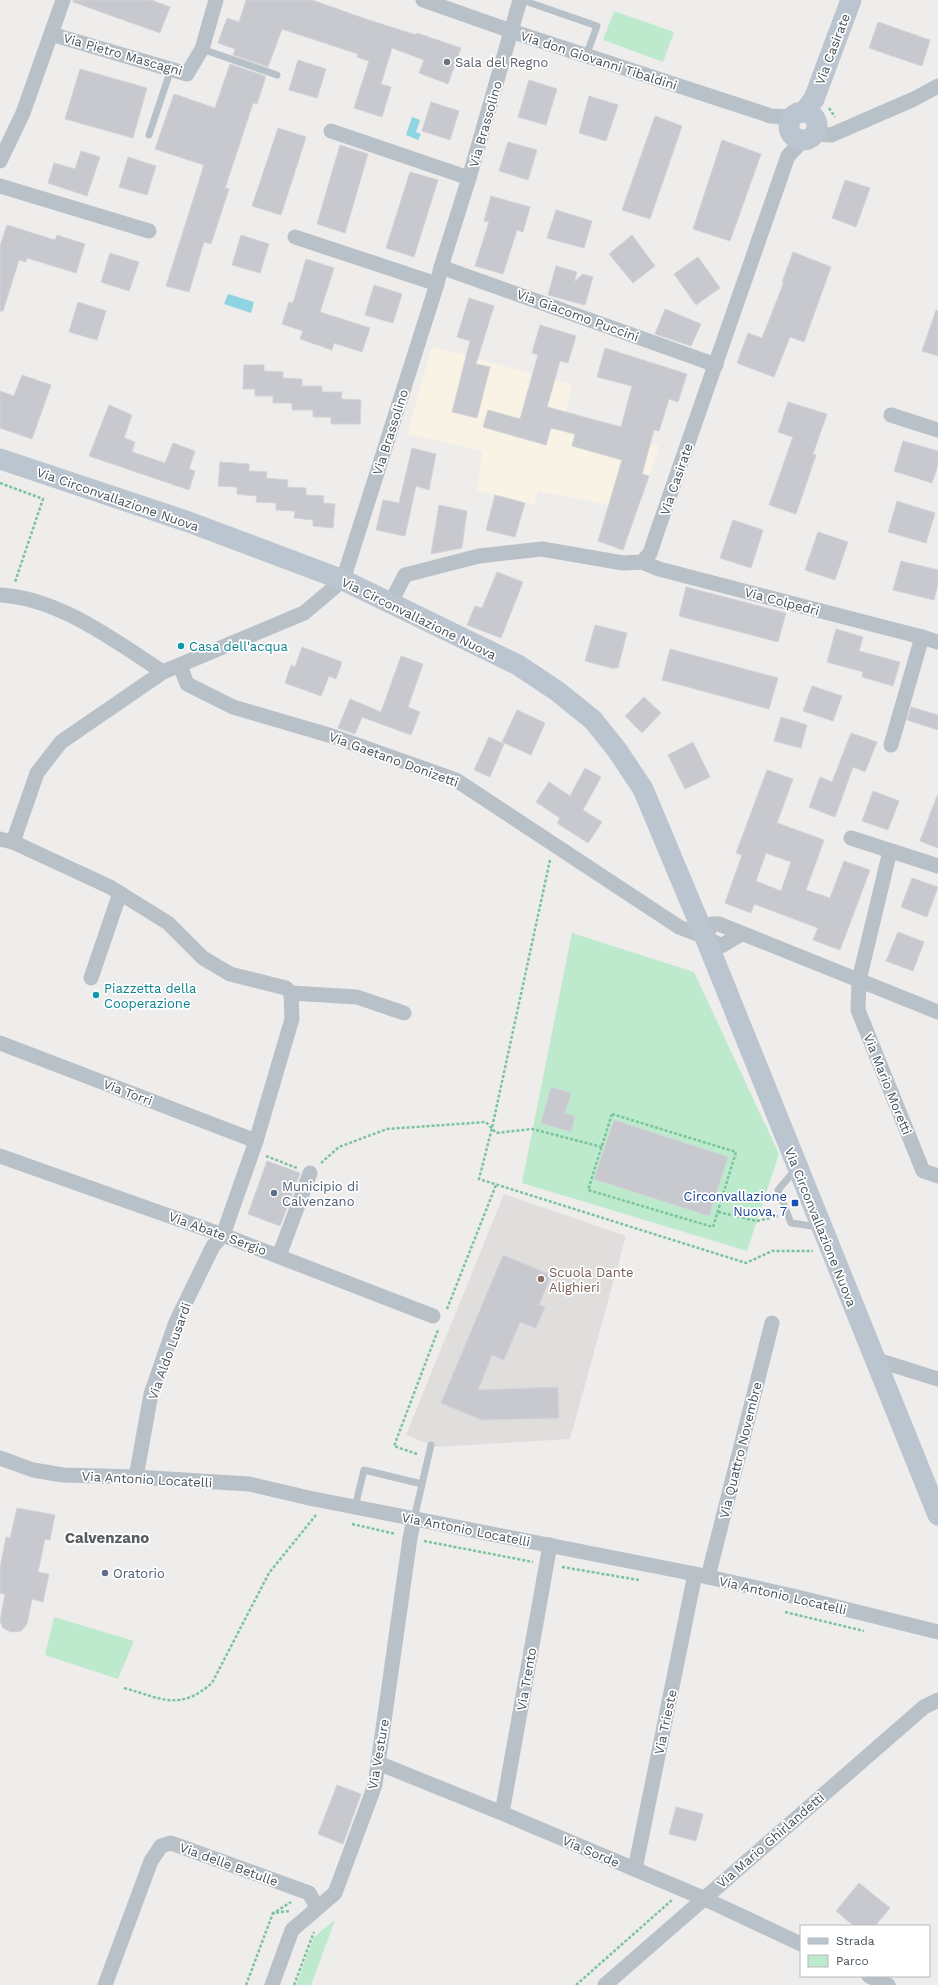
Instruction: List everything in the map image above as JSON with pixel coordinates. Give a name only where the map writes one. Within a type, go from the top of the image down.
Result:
[{"type":"main road","name":"Via Casirate","points":[[805,122],[851,0]]},
{"type":"main road","name":"Via Circonvallazione Nuova","points":[[0,459],[186,521],[343,580],[518,665],[556,691],[593,720],[617,750],[643,789],[705,937],[821,1228],[938,1515]]},
{"type":"street","points":[[0,161],[23,113],[63,0]]},
{"type":"street","name":"Via Pietro Mascagni","points":[[51,34],[187,74],[202,49],[216,0]]},
{"type":"street","name":"Via Brassolino","points":[[343,580],[437,284],[440,267],[469,178],[521,0]]},
{"type":"street","name":"Via don Giovanni Tibaldini","points":[[431,1],[511,32],[805,122]]},
{"type":"street","points":[[805,122],[914,99],[938,86]]},
{"type":"street","name":"Via Casirate","points":[[642,562],[650,553],[658,532],[788,156],[805,122]]},
{"type":"street","name":"Via Brassolino","points":[[331,131],[469,178]]},
{"type":"street","points":[[0,186],[149,230]]},
{"type":"street","points":[[295,236],[437,284]]},
{"type":"street","name":"Via Giacomo Puccini","points":[[440,267],[716,365]]},
{"type":"street","points":[[891,415],[938,430]]},
{"type":"street","points":[[390,604],[405,575],[479,556],[542,549],[623,563],[642,562]]},
{"type":"street","name":"Via Colpedri","points":[[642,562],[659,569],[938,642]]},
{"type":"street","points":[[343,580],[304,613],[163,672],[61,742],[37,773],[6,841],[120,893],[168,923],[203,958],[230,974],[286,988],[291,993],[357,997],[404,1013]]},
{"type":"street","points":[[0,595],[40,604],[76,618],[163,672]]},
{"type":"street","points":[[890,745],[922,638]]},
{"type":"street","name":"Via Gaetano Donizetti","points":[[180,665],[188,684],[233,707],[332,736],[456,780],[679,927],[705,937]]},
{"type":"street","points":[[851,838],[938,866]]},
{"type":"street","name":"Via Mario Moretti","points":[[890,851],[859,980],[858,1010],[923,1171],[938,1176]]},
{"type":"street","points":[[91,978],[120,893]]},
{"type":"street","points":[[705,937],[720,946],[741,934],[938,1012]]},
{"type":"street","points":[[255,1146],[292,1019],[291,993]]},
{"type":"street","name":"Via Torri","points":[[0,1043],[255,1146]]},
{"type":"street","name":"Via Aldo Lusardi","points":[[136,1476],[151,1394],[176,1322],[213,1246],[223,1235],[255,1146]]},
{"type":"street","name":"Via Abate Sergio","points":[[0,1156],[223,1235],[433,1316]]},
{"type":"street","points":[[279,1256],[310,1173]]},
{"type":"street","name":"Via Quattro Novembre","points":[[702,1575],[772,1323]]},
{"type":"street","points":[[874,1359],[938,1379]]},
{"type":"street","name":"Via Antonio Locatelli","points":[[0,1458],[33,1470],[63,1475],[136,1476],[248,1484],[414,1519],[702,1575],[935,1629]]},
{"type":"street","name":"Via Vesture","points":[[272,1985],[292,1930],[335,1893],[375,1785],[410,1538],[414,1519]]},
{"type":"street","name":"Via Trento","points":[[502,1813],[550,1546]]},
{"type":"street","name":"Via Trieste","points":[[635,1869],[702,1575]]},
{"type":"street","name":"Via Mario Ghirlandetti","points":[[605,1985],[703,1898],[924,1707],[938,1700]]},
{"type":"street","name":"Via Sorde","points":[[378,1763],[502,1813],[703,1898],[800,1944]]},
{"type":"street","name":"Via delle Betulle","points":[[105,1985],[152,1861],[161,1846],[171,1843],[309,1893]]},
{"type":"street","points":[[309,1893],[317,1907]]},
{"type":"street","points":[[871,1977],[888,1985]]},
{"type":"lane","points":[[521,0],[597,26],[586,56]]},
{"type":"lane","points":[[202,49],[277,75]]},
{"type":"lane","points":[[149,135],[171,69]]},
{"type":"lane","points":[[797,1168],[778,1190],[791,1223],[821,1228]]},
{"type":"lane","points":[[414,1519],[431,1445]]},
{"type":"lane","points":[[355,1507],[364,1470],[422,1484]]},
{"type":"path","points":[[0,483],[43,499],[14,585]]},
{"type":"path","points":[[554,844],[492,1128],[479,1179],[746,1264],[772,1251],[817,1251],[829,1247]]},
{"type":"path","points":[[612,1114],[736,1152],[718,1212],[713,1227],[588,1190],[612,1114]]},
{"type":"path","points":[[255,1146],[310,1173],[339,1147],[387,1129],[486,1122],[496,1133],[532,1128],[602,1147]]},
{"type":"path","points":[[718,1212],[758,1221],[788,1214]]},
{"type":"path","points":[[124,1688],[172,1701],[184,1701],[199,1694],[212,1683],[269,1573],[316,1515],[323,1517]]},
{"type":"path","points":[[346,1522],[410,1538],[646,1582]]},
{"type":"path","points":[[780,1610],[870,1633]]},
{"type":"path","points":[[576,1985],[683,1890]]},
{"type":"path","points":[[245,1985],[272,1912],[309,1893]]},
{"type":"path","points":[[245,1985],[273,1913],[317,1907]]},
{"type":"shaded area","points":[[432,346],[572,385],[566,412],[652,436],[650,444],[659,446],[636,514],[610,505],[538,491],[534,505],[477,490],[483,451],[407,434]]},
{"type":"shaded area","name":"Scuola Dante Alighieri","points":[[504,1194],[626,1236],[570,1439],[436,1447],[406,1435]]},
{"type":"green space","points":[[614,11],[674,32],[663,62],[603,40]]},
{"type":"green space","points":[[572,933],[694,972],[779,1154],[747,1251],[522,1183]]},
{"type":"green space","points":[[54,1617],[134,1641],[118,1679],[45,1655]]},
{"type":"green space","points":[[335,1920],[311,1985],[296,1985],[314,1937]]},
{"type":"water","points":[[412,117],[420,120],[416,132],[421,134],[418,140],[406,135]]},
{"type":"water","points":[[228,294],[254,302],[251,313],[224,304]]},
{"type":"building","points":[[73,0],[151,0],[170,7],[160,33],[73,2]]},
{"type":"building","points":[[246,0],[312,0],[366,19],[416,35],[417,33],[461,48],[448,84],[419,73],[424,60],[392,48],[381,84],[391,87],[382,117],[354,108],[369,61],[357,57],[358,54],[282,29],[268,67],[233,55],[235,49],[218,43],[227,18],[239,22]]},
{"type":"building","points":[[878,22],[930,40],[922,66],[869,48]]},
{"type":"building","points":[[298,60],[326,69],[317,98],[289,90]]},
{"type":"building","points":[[230,64],[265,76],[265,79],[257,104],[253,103],[225,188],[229,189],[211,244],[204,242],[189,292],[166,286],[204,165],[155,149],[174,94],[215,108]]},
{"type":"building","points":[[80,69],[147,88],[133,138],[65,119]]},
{"type":"building","points":[[529,80],[557,89],[546,125],[518,117]]},
{"type":"building","points":[[589,96],[618,105],[606,141],[579,133]]},
{"type":"building","points":[[431,102],[459,111],[450,140],[422,131]]},
{"type":"building","points":[[655,116],[682,126],[650,219],[622,210]]},
{"type":"building","points":[[278,128],[306,137],[281,215],[252,206]]},
{"type":"building","points":[[722,140],[761,154],[730,241],[693,229]]},
{"type":"building","points":[[508,142],[537,150],[528,180],[499,171]]},
{"type":"building","points":[[340,145],[368,154],[345,233],[317,224]]},
{"type":"building","points":[[81,151],[100,157],[87,196],[48,183],[54,163],[75,169]]},
{"type":"building","points":[[128,157],[156,166],[147,195],[119,187]]},
{"type":"building","points":[[410,172],[438,180],[414,257],[386,248]]},
{"type":"building","points":[[845,180],[870,188],[856,227],[832,218]]},
{"type":"building","points":[[491,196],[530,207],[523,232],[517,230],[503,274],[475,266],[489,222],[484,221]]},
{"type":"building","points":[[556,210],[592,221],[584,248],[547,238]]},
{"type":"building","points":[[7,225],[55,240],[57,235],[85,244],[76,273],[27,258],[26,262],[19,260],[3,311],[0,311],[0,246]]},
{"type":"building","points":[[241,235],[269,244],[260,273],[232,265]]},
{"type":"building","points":[[632,235],[655,266],[633,283],[609,254]]},
{"type":"building","points":[[793,252],[831,267],[804,342],[790,337],[774,377],[737,363],[748,333],[762,338],[784,282],[782,282]]},
{"type":"building","points":[[110,253],[139,262],[129,291],[101,282]]},
{"type":"building","points":[[698,257],[720,288],[696,305],[674,274]]},
{"type":"building","points":[[306,259],[334,268],[320,312],[370,328],[362,352],[334,343],[332,350],[300,339],[303,331],[282,324],[289,302],[293,303]]},
{"type":"building","points":[[556,266],[577,272],[574,282],[583,274],[593,277],[585,305],[548,295]]},
{"type":"building","points":[[374,285],[402,294],[393,323],[365,315]]},
{"type":"building","points":[[469,298],[494,306],[476,364],[490,367],[477,418],[452,412],[470,341],[457,337]]},
{"type":"building","points":[[78,302],[106,311],[97,340],[69,332]]},
{"type":"building","points":[[665,309],[701,324],[691,346],[655,334]]},
{"type":"building","points":[[936,310],[938,311],[938,356],[922,351]]},
{"type":"building","points":[[540,325],[576,336],[568,363],[560,361],[547,407],[621,427],[632,386],[597,377],[605,348],[687,374],[678,402],[669,399],[659,431],[654,430],[642,474],[649,476],[623,550],[598,541],[622,460],[572,446],[575,434],[551,428],[546,445],[483,427],[488,410],[520,419],[538,355],[532,353]]},
{"type":"building","points":[[244,365],[264,365],[264,371],[283,372],[283,378],[302,379],[302,386],[322,386],[322,392],[342,392],[341,399],[361,400],[360,424],[331,424],[331,417],[313,417],[313,410],[292,410],[292,403],[273,403],[273,396],[255,396],[255,389],[243,389]]},
{"type":"building","points":[[22,375],[51,385],[32,439],[0,428],[0,391],[14,396]]},
{"type":"building","points":[[788,402],[827,414],[813,454],[816,455],[796,514],[769,505],[793,437],[778,432]]},
{"type":"building","points":[[109,405],[132,415],[124,438],[135,442],[132,452],[165,463],[173,443],[195,451],[189,469],[195,471],[189,490],[89,456]]},
{"type":"building","points":[[903,441],[938,451],[938,465],[932,483],[894,471]]},
{"type":"building","points":[[412,448],[436,454],[429,490],[416,486],[405,536],[376,530],[383,500],[399,503]]},
{"type":"building","points":[[220,462],[249,464],[249,471],[267,472],[266,478],[288,480],[287,487],[306,488],[306,495],[324,496],[323,503],[335,504],[333,528],[313,526],[313,520],[294,518],[295,511],[276,510],[276,503],[256,502],[257,496],[237,494],[237,487],[218,486]]},
{"type":"building","points":[[495,495],[525,503],[515,537],[486,530]]},
{"type":"building","points":[[897,501],[935,513],[926,543],[888,532]]},
{"type":"building","points":[[439,505],[467,511],[462,548],[431,554]]},
{"type":"building","points":[[733,520],[763,530],[751,568],[720,558]]},
{"type":"building","points":[[818,532],[848,542],[835,580],[805,570]]},
{"type":"building","points":[[901,561],[938,570],[938,584],[934,600],[893,590]]},
{"type":"building","points":[[497,572],[523,582],[501,638],[467,625],[475,606],[482,608]]},
{"type":"building","points":[[686,587],[786,613],[778,642],[679,616]]},
{"type":"building","points":[[595,625],[627,633],[618,668],[612,667],[615,669],[585,661]]},
{"type":"building","points":[[836,629],[863,637],[859,651],[900,662],[893,686],[862,677],[863,672],[827,662]]},
{"type":"building","points":[[302,647],[342,662],[336,679],[329,676],[321,696],[285,683],[291,665],[295,667]]},
{"type":"building","points":[[670,649],[778,678],[769,709],[662,680]]},
{"type":"building","points":[[401,656],[423,664],[408,707],[420,712],[411,735],[362,717],[355,734],[338,728],[350,699],[381,712]]},
{"type":"building","points":[[812,686],[842,696],[833,721],[803,711]]},
{"type":"building","points":[[644,697],[661,713],[642,733],[625,716]]},
{"type":"building","points":[[911,707],[938,715],[938,730],[907,720]]},
{"type":"building","points":[[517,710],[545,723],[531,755],[502,742]]},
{"type":"building","points":[[781,717],[807,725],[801,748],[774,741]]},
{"type":"building","points":[[851,733],[877,742],[865,772],[853,767],[835,817],[809,807],[820,777],[832,782]]},
{"type":"building","points":[[489,737],[504,744],[490,777],[474,770]]},
{"type":"building","points":[[693,742],[710,777],[685,789],[668,755]]},
{"type":"building","points":[[585,768],[601,777],[583,810],[602,822],[588,843],[557,823],[560,818],[536,802],[549,782],[570,796]]},
{"type":"building","points":[[767,770],[793,779],[777,823],[824,840],[806,890],[830,898],[844,861],[870,870],[840,950],[813,940],[818,928],[754,904],[751,913],[725,903],[742,855],[736,853]],"holes":[[[766,853],[791,862],[781,891],[756,881]]]},
{"type":"building","points":[[873,791],[899,801],[888,830],[862,821]]},
{"type":"building","points":[[938,796],[938,848],[920,841]]},
{"type":"building","points":[[912,878],[938,887],[927,917],[901,907]]},
{"type":"building","points":[[898,932],[924,942],[913,971],[886,961]]},
{"type":"building","points":[[551,1087],[571,1093],[565,1113],[575,1116],[571,1132],[541,1123]]},
{"type":"building","points":[[614,1120],[728,1157],[709,1216],[594,1179]]},
{"type":"building","points":[[267,1161],[300,1173],[280,1226],[248,1214]]},
{"type":"building","points":[[503,1255],[551,1275],[539,1305],[545,1307],[536,1328],[520,1322],[504,1360],[492,1355],[478,1390],[558,1387],[559,1418],[482,1420],[441,1403]]},
{"type":"building","points":[[17,1508],[55,1515],[50,1540],[45,1539],[38,1572],[49,1574],[43,1602],[32,1599],[27,1624],[21,1631],[11,1632],[3,1628],[0,1621],[5,1594],[0,1593],[0,1568],[6,1537],[10,1538]]},
{"type":"building","points":[[337,1785],[361,1794],[343,1844],[318,1834]]},
{"type":"building","points":[[676,1807],[703,1814],[696,1841],[669,1834]]},
{"type":"building","points":[[859,1883],[890,1908],[876,1925],[853,1925],[836,1911]]},
{"type":"place","name":"Sala del Regno","points":[[447,62]]},
{"type":"place","name":"Casa dell'acqua","points":[[181,646]]},
{"type":"place","name":"Piazzetta della Cooperazione","points":[[96,995]]},
{"type":"place","name":"Municipio di Calvenzano","points":[[274,1193]]},
{"type":"place","name":"Circonvallazione Nuova, 7","points":[[795,1203]]},
{"type":"place","name":"Scuola Dante Alighieri","points":[[541,1279]]},
{"type":"place","name":"Oratorio","points":[[105,1573]]},
{"type":"district","name":"Calvenzano","points":[[107,1538]]}]
